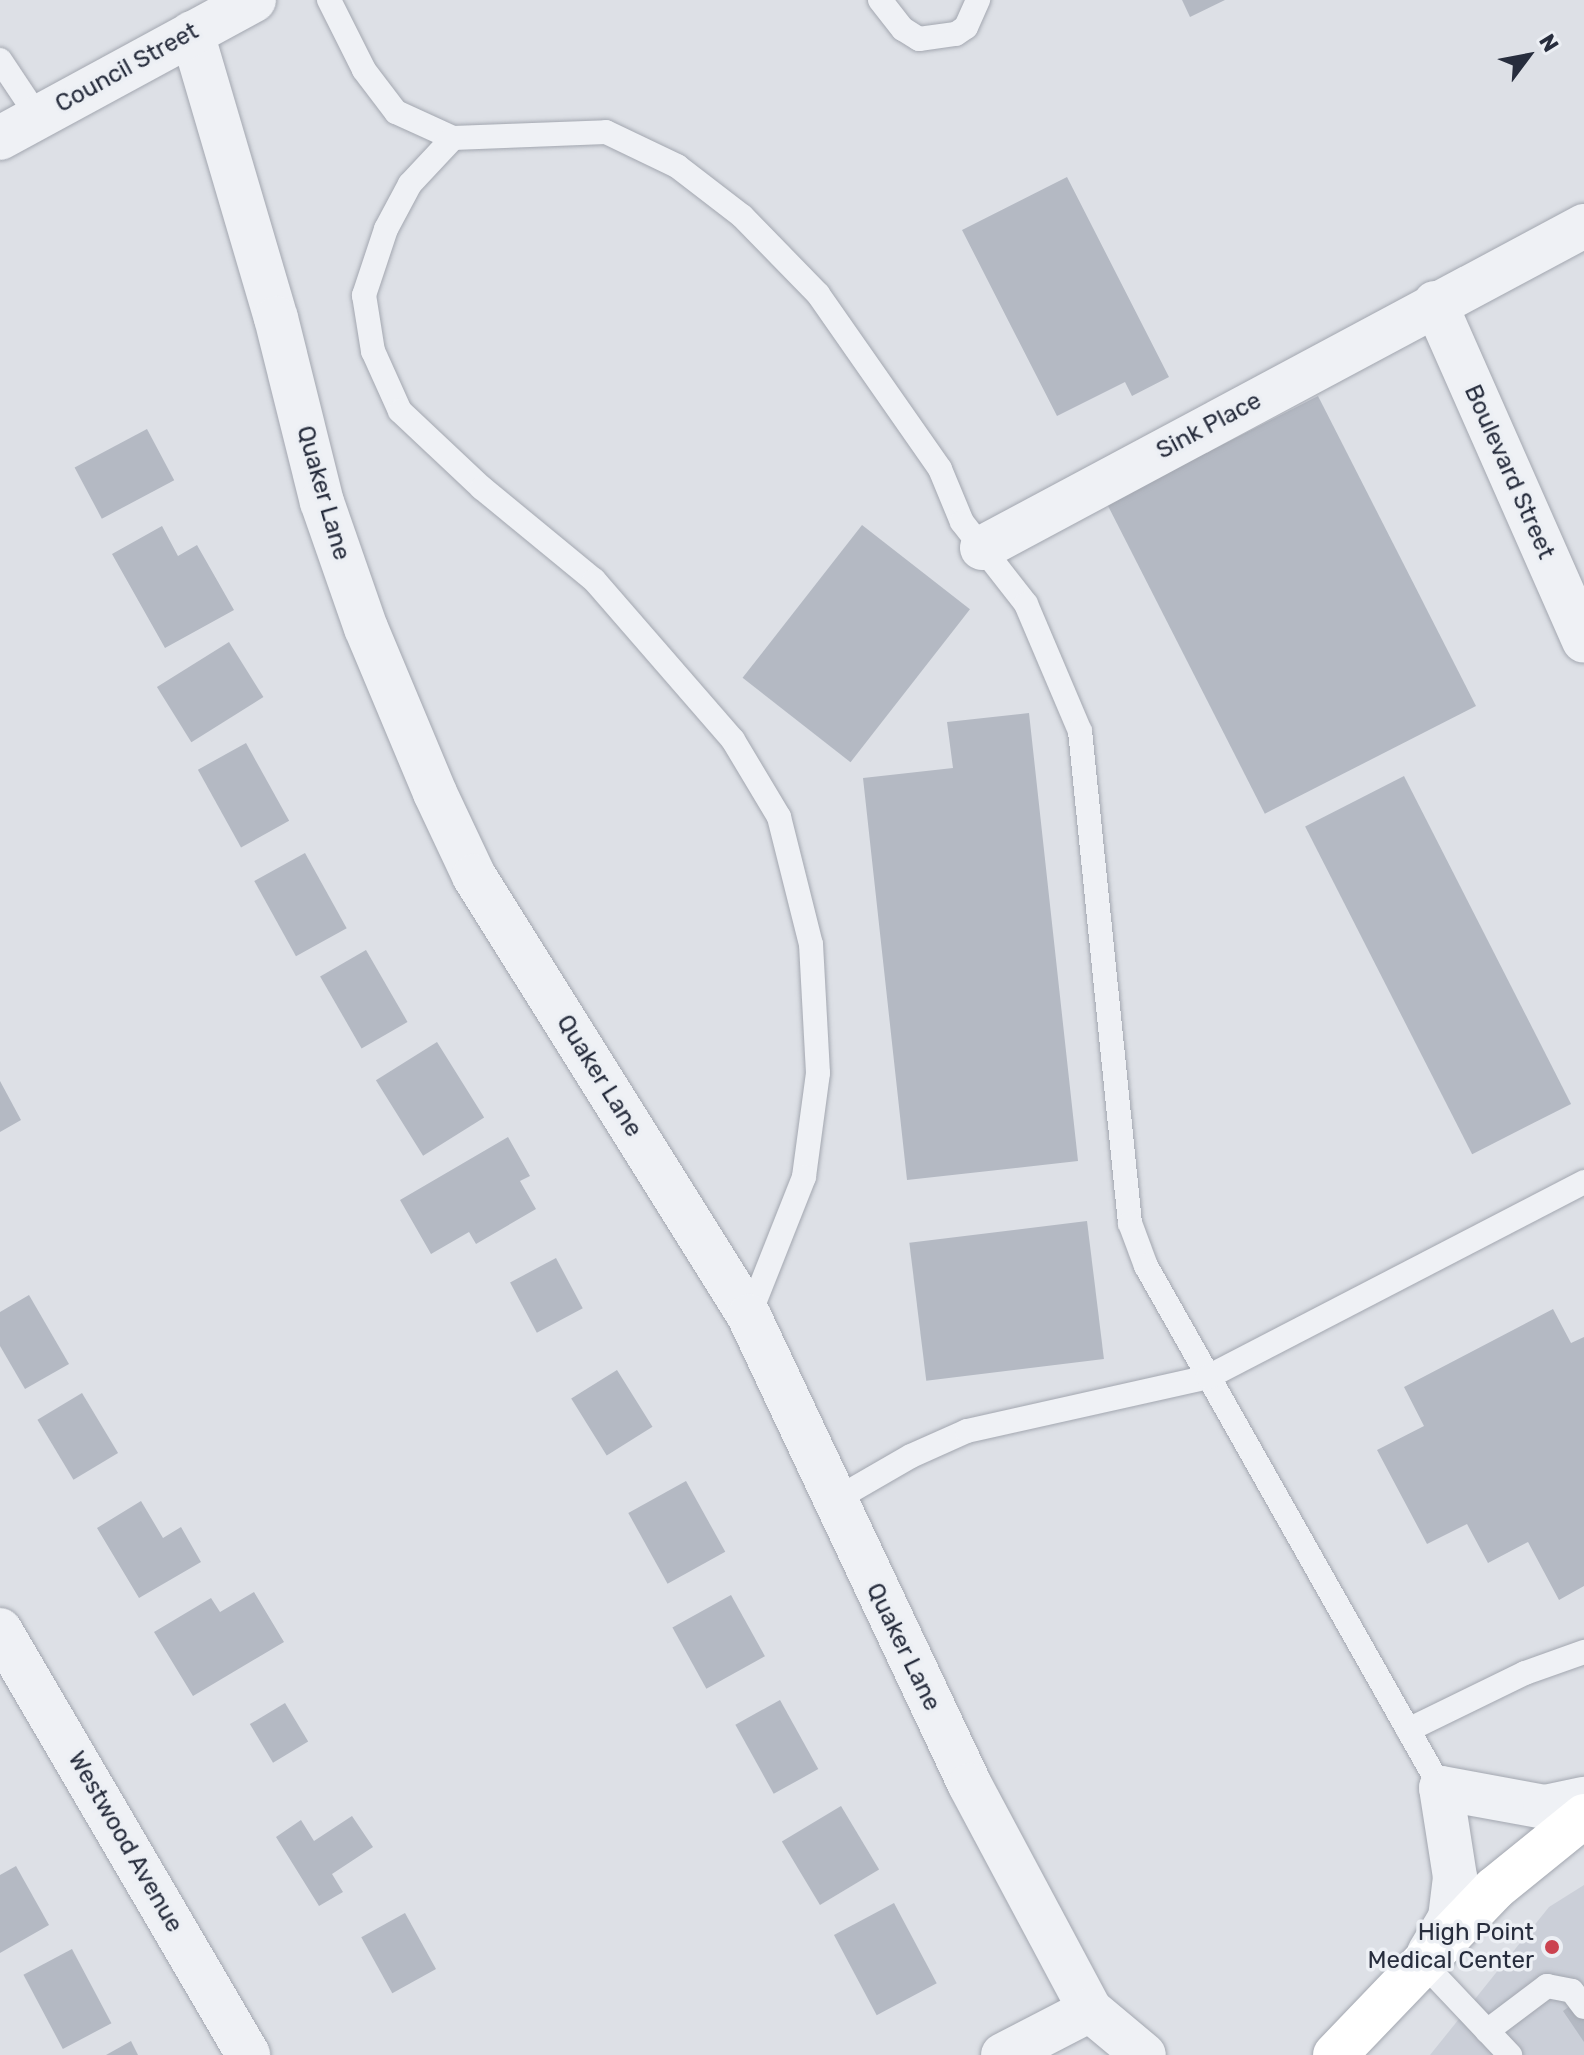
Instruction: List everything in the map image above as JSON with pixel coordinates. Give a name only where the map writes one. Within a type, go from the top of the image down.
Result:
[{"type":"main road","points":[[1335,2055],[1494,1889],[1584,1816]]},
{"type":"street","name":"Council Street","points":[[0,138],[254,0]]},
{"type":"street","name":"Quaker Lane","points":[[192,33],[276,318],[322,502],[366,628],[435,793],[474,876],[749,1316],[833,1501],[970,1785],[1090,2010],[1144,2055]]},
{"type":"street","name":"Sink Place","points":[[982,548],[1584,226]]},
{"type":"street","name":"Boulevard Street","points":[[1435,303],[1584,641]]},
{"type":"street","name":"Westwood Avenue","points":[[0,1630],[248,2055]]},
{"type":"street","points":[[1423,1963],[1450,1918],[1455,1877],[1441,1788],[1545,1807],[1584,1799]]},
{"type":"street","points":[[1003,2055],[1090,2010]]},
{"type":"lane","points":[[329,0],[364,70],[396,112],[453,138],[606,132],[677,166],[742,216],[818,294],[940,469],[962,522],[1026,604],[1080,731],[1130,1223],[1146,1266],[1441,1788]]},
{"type":"lane","points":[[880,0],[903,29],[919,39],[956,34],[966,27],[978,0]]},
{"type":"lane","points":[[0,60],[38,117]]},
{"type":"lane","points":[[453,138],[410,184],[386,229],[364,295],[373,351],[400,411],[482,488],[594,580],[733,740],[779,817],[811,944],[818,1073],[804,1177],[749,1316]]},
{"type":"lane","points":[[833,1501],[911,1456],[967,1431],[1208,1377],[1584,1182]]},
{"type":"lane","points":[[1408,1730],[1525,1673],[1584,1652]]},
{"type":"lane","points":[[1423,1963],[1510,2055]]},
{"type":"lane","points":[[1487,2031],[1547,1986],[1572,1991],[1584,2007]]},
{"type":"shaded area","name":"High Point Medical Center","points":[[1584,1885],[1584,2055],[1430,2055],[1549,1907]]},
{"type":"building","points":[[1182,0],[1225,0],[1190,17]]},
{"type":"building","points":[[1067,177],[1169,377],[1132,396],[1125,382],[1057,416],[962,230]]},
{"type":"building","points":[[1318,396],[1476,706],[1265,814],[1107,504]]},
{"type":"building","points":[[147,429],[174,480],[102,519],[75,467]]},
{"type":"building","points":[[862,525],[970,609],[851,762],[743,678]]},
{"type":"building","points":[[162,526],[178,556],[197,545],[234,610],[165,648],[112,554]]},
{"type":"building","points":[[229,642],[263,697],[191,742],[157,687]]},
{"type":"building","points":[[1029,713],[1078,1161],[907,1180],[863,778],[953,768],[947,722]]},
{"type":"building","points":[[246,743],[289,821],[241,848],[198,770]]},
{"type":"building","points":[[1404,776],[1571,1104],[1472,1154],[1305,826]]},
{"type":"building","points":[[305,853],[347,928],[296,956],[254,881]]},
{"type":"building","points":[[366,950],[408,1022],[362,1048],[320,976]]},
{"type":"building","points":[[437,1042],[484,1117],[423,1156],[376,1080]]},
{"type":"building","points":[[0,1081],[21,1120],[0,1132]]},
{"type":"building","points":[[508,1137],[530,1176],[520,1181],[536,1209],[476,1244],[469,1232],[431,1254],[400,1200]]},
{"type":"building","points":[[1087,1221],[1104,1359],[926,1381],[909,1243]]},
{"type":"building","points":[[556,1258],[583,1308],[537,1333],[510,1282]]},
{"type":"building","points":[[29,1295],[69,1364],[25,1389],[0,1346],[0,1312]]},
{"type":"building","points":[[1553,1309],[1571,1343],[1584,1337],[1584,1586],[1559,1600],[1528,1542],[1488,1563],[1467,1524],[1427,1544],[1377,1450],[1424,1426],[1404,1387]]},
{"type":"building","points":[[617,1370],[653,1427],[607,1455],[571,1399]]},
{"type":"building","points":[[82,1393],[118,1453],[73,1480],[37,1420]]},
{"type":"building","points":[[686,1481],[725,1552],[668,1584],[628,1513]]},
{"type":"building","points":[[141,1501],[163,1538],[181,1527],[201,1562],[139,1598],[97,1528]]},
{"type":"building","points":[[254,1592],[284,1642],[193,1696],[154,1632],[211,1598],[220,1612]]},
{"type":"building","points":[[731,1595],[765,1656],[706,1689],[672,1627]]},
{"type":"building","points":[[780,1700],[818,1769],[774,1794],[735,1725]]},
{"type":"building","points":[[285,1703],[308,1742],[273,1763],[250,1724]]},
{"type":"building","points":[[841,1806],[879,1869],[820,1905],[782,1842]]},
{"type":"building","points":[[352,1816],[373,1847],[332,1874],[343,1892],[319,1906],[276,1837],[301,1820],[314,1841]]},
{"type":"building","points":[[16,1866],[49,1925],[0,1953],[0,1875]]},
{"type":"building","points":[[894,1903],[937,1983],[877,2015],[834,1935]]},
{"type":"building","points":[[405,1913],[436,1969],[392,1993],[361,1937]]},
{"type":"building","points":[[72,1949],[111,2023],[63,2049],[23,1975]]},
{"type":"building","points":[[1584,1996],[1584,2042],[1563,2011]]},
{"type":"building","points":[[131,2041],[138,2055],[106,2055]]},
{"type":"place","name":"High Point Medical Center","points":[[1552,1947]]}]
